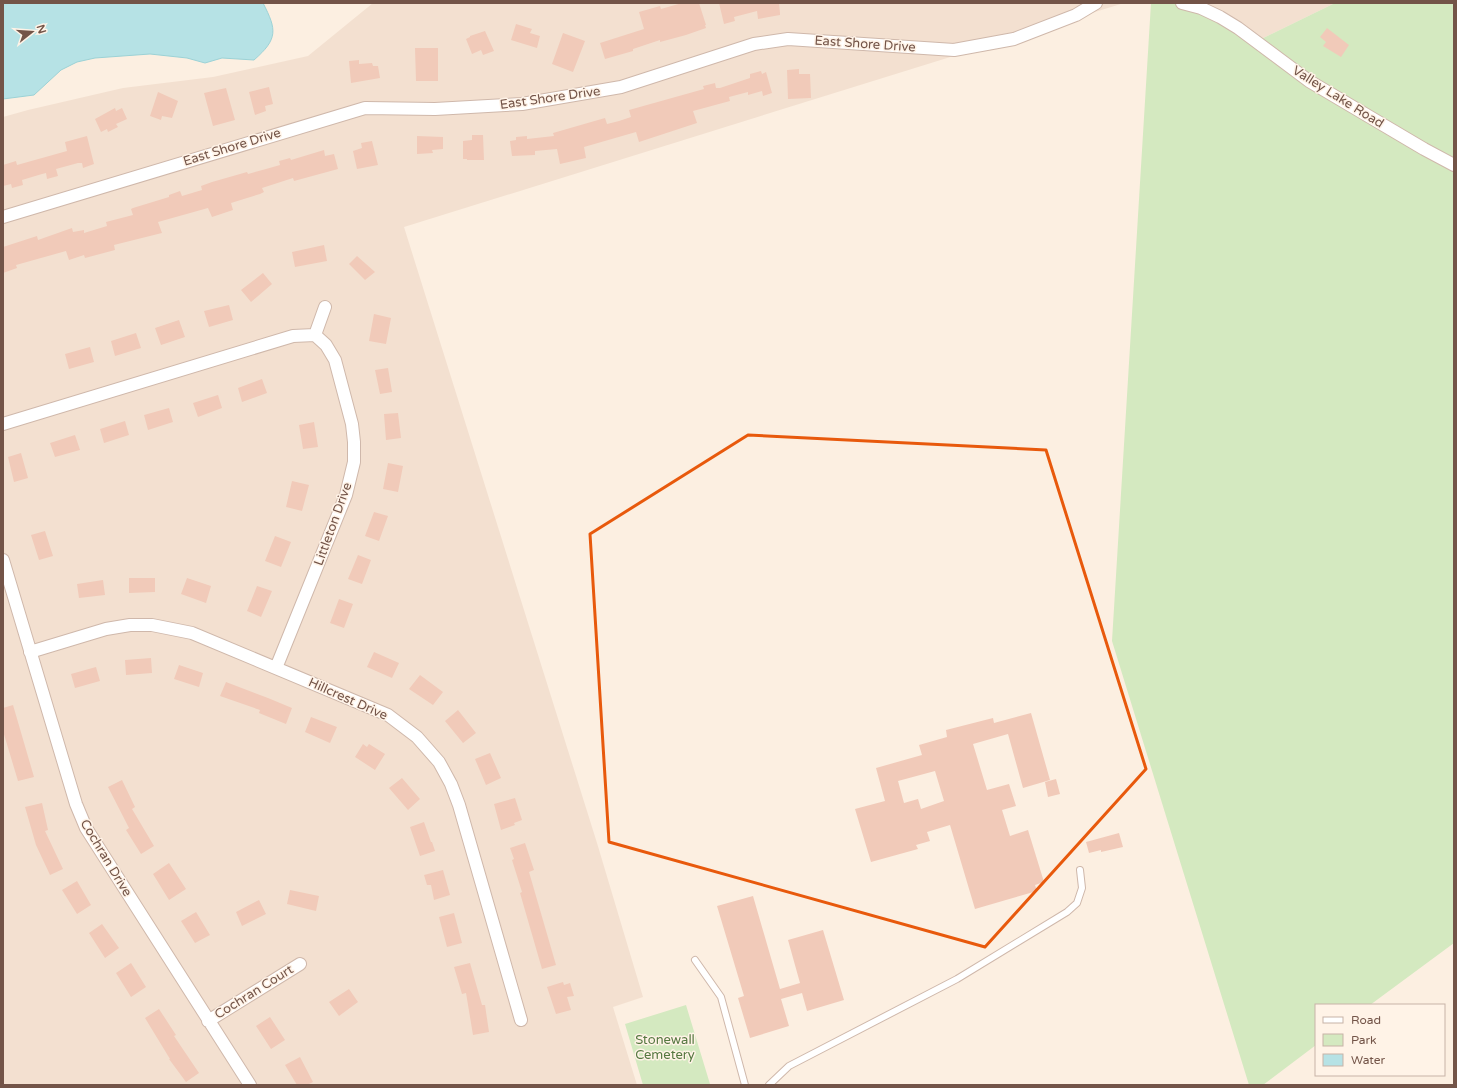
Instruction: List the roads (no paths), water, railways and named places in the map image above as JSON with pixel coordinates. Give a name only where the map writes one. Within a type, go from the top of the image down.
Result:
[{"type":"street","name":"East Shore Drive","points":[[3,216],[365,108],[434,109],[522,104],[621,87],[754,44],[788,39],[954,50],[1014,39],[1076,15],[1096,3]]},
{"type":"street","name":"Valley Lake Road","points":[[1182,3],[1201,8],[1220,17],[1238,28],[1309,82],[1454,165]]},
{"type":"street","points":[[3,424],[293,336],[315,335],[325,307]]},
{"type":"street","name":"Littleton Drive","points":[[276,668],[346,495],[354,462],[352,424],[335,360],[326,345],[315,335]]},
{"type":"street","name":"Cochran Drive","points":[[3,560],[76,804],[86,828],[250,1085]]},
{"type":"street","name":"Hillcrest Drive","points":[[30,652],[106,629],[130,625],[152,625],[192,633],[388,715],[417,737],[438,762],[451,784],[460,805],[521,1020]]},
{"type":"street","name":"Cochran Court","points":[[208,1021],[300,964]]},
{"type":"lane","points":[[769,1085],[789,1066],[957,979],[1067,912],[1077,903],[1082,888],[1080,870]]},
{"type":"lane","points":[[695,960],[721,997],[745,1085]]},
{"type":"water","points":[[3,3],[263,3],[271,20],[273,34],[268,46],[254,60],[222,58],[205,63],[187,58],[150,54],[95,58],[77,62],[61,70],[34,95],[3,99]]},
{"type":"park label","name":"Stonewall Cemetery","points":[[665,1048]]}]
